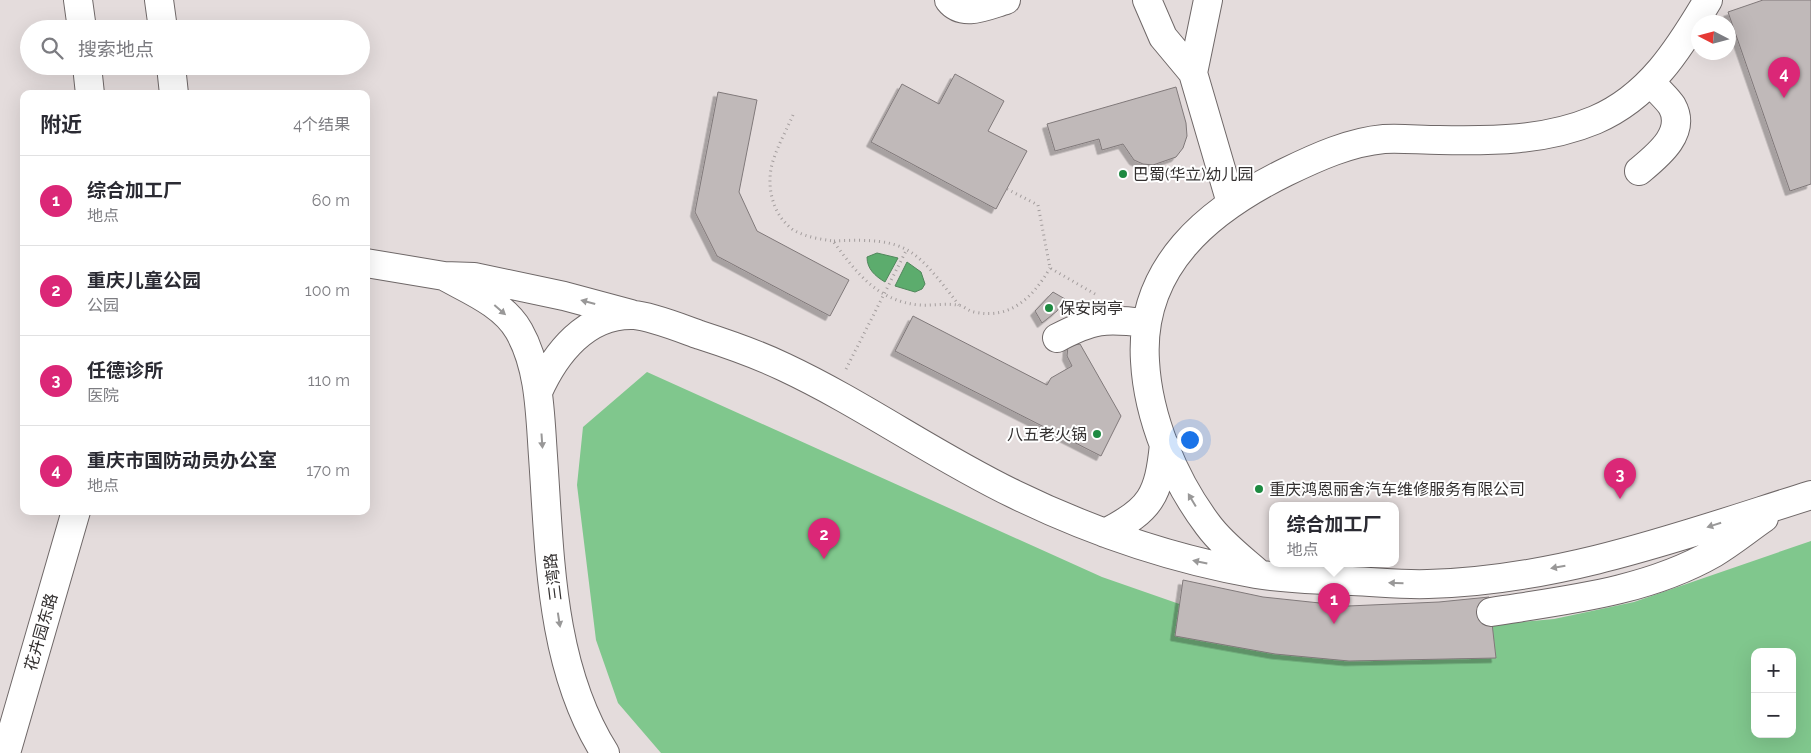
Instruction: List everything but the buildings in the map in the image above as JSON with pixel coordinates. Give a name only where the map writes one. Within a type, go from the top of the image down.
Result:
[{"type":"street","points":[[78,0],[81,20]]},
{"type":"street","points":[[159,0],[162,20]]},
{"type":"street","points":[[949,0],[959,8],[970,9],[1006,0]]},
{"type":"street","points":[[1147,0],[1162,37],[1193,72],[1231,203]]},
{"type":"street","points":[[1193,72],[1208,0]]},
{"type":"street","points":[[1260,574],[1227,547],[1208,525],[1180,478],[1164,444],[1153,411],[1145,370],[1146,323],[1153,294],[1185,243],[1211,217],[1258,186],[1304,163],[1358,143],[1386,139],[1499,140],[1552,134],[1595,120],[1631,101],[1651,82],[1687,35],[1708,0]]},
{"type":"street","points":[[88,75],[90,90]]},
{"type":"street","points":[[172,75],[174,90]]},
{"type":"street","points":[[1639,171],[1658,155],[1670,141],[1675,131],[1676,120],[1672,106],[1651,82]]},
{"type":"street","points":[[370,264],[444,276],[474,277],[564,296],[634,315],[738,348],[785,367],[1012,493],[1149,550],[1260,574],[1332,580],[1429,584],[1508,576],[1593,560],[1669,540],[1798,499]]},
{"type":"street","name":"三湾路","points":[[444,276],[493,304],[519,331],[538,392],[550,561],[564,648],[584,714],[605,753]]},
{"type":"street","points":[[538,392],[549,369],[563,348],[592,326],[609,319],[634,315]]},
{"type":"street","points":[[1057,338],[1092,322],[1119,319],[1146,323]]},
{"type":"street","points":[[1105,533],[1131,520],[1149,502],[1160,477],[1164,444]]},
{"type":"street","points":[[1491,612],[1598,595],[1654,580],[1714,553],[1798,499]]},
{"type":"street","name":"花卉园东路","points":[[6,753],[75,515]]},
{"type":"path","points":[[793,115],[773,160],[769,178],[771,195],[778,215],[793,229],[813,238],[833,241],[883,241],[907,249],[925,262],[959,304],[972,312],[991,314],[1010,311],[1026,300],[1038,288],[1050,268],[1038,205],[1006,189]]},
{"type":"path","points":[[833,241],[855,270],[883,295],[901,302],[919,305],[959,304]]},
{"type":"path","points":[[832,393],[907,249]]},
{"type":"path","points":[[1050,268],[1071,280]]},
{"type":"shaded area","points":[[877,253],[898,258],[885,282],[875,275],[868,265],[867,257]]},
{"type":"shaded area","points":[[907,262],[921,272],[925,284],[922,289],[915,292],[895,286]]},
{"type":"shaded area","points":[[647,372],[1102,577],[1188,607],[1458,628],[1554,619],[1634,602],[1811,541],[1811,753],[661,753],[618,703],[596,640],[577,485],[583,427]]},
{"type":"place","name":"重庆市国防动员办公室","points":[[1784,98]]},
{"type":"place","name":"巴蜀(华立)幼儿园","points":[[1123,174]]},
{"type":"place","name":"保安岗亭","points":[[1049,308]]},
{"type":"place","name":"八五老火锅","points":[[1097,434]]},
{"type":"place","name":"重庆鸿恩丽舍汽车维修服务有限公司","points":[[1259,489]]},
{"type":"place","name":"任德诊所","points":[[1620,499]]},
{"type":"place","name":"重庆儿童公园","points":[[824,559]]},
{"type":"place","name":"综合加工厂","points":[[1334,624]]}]
